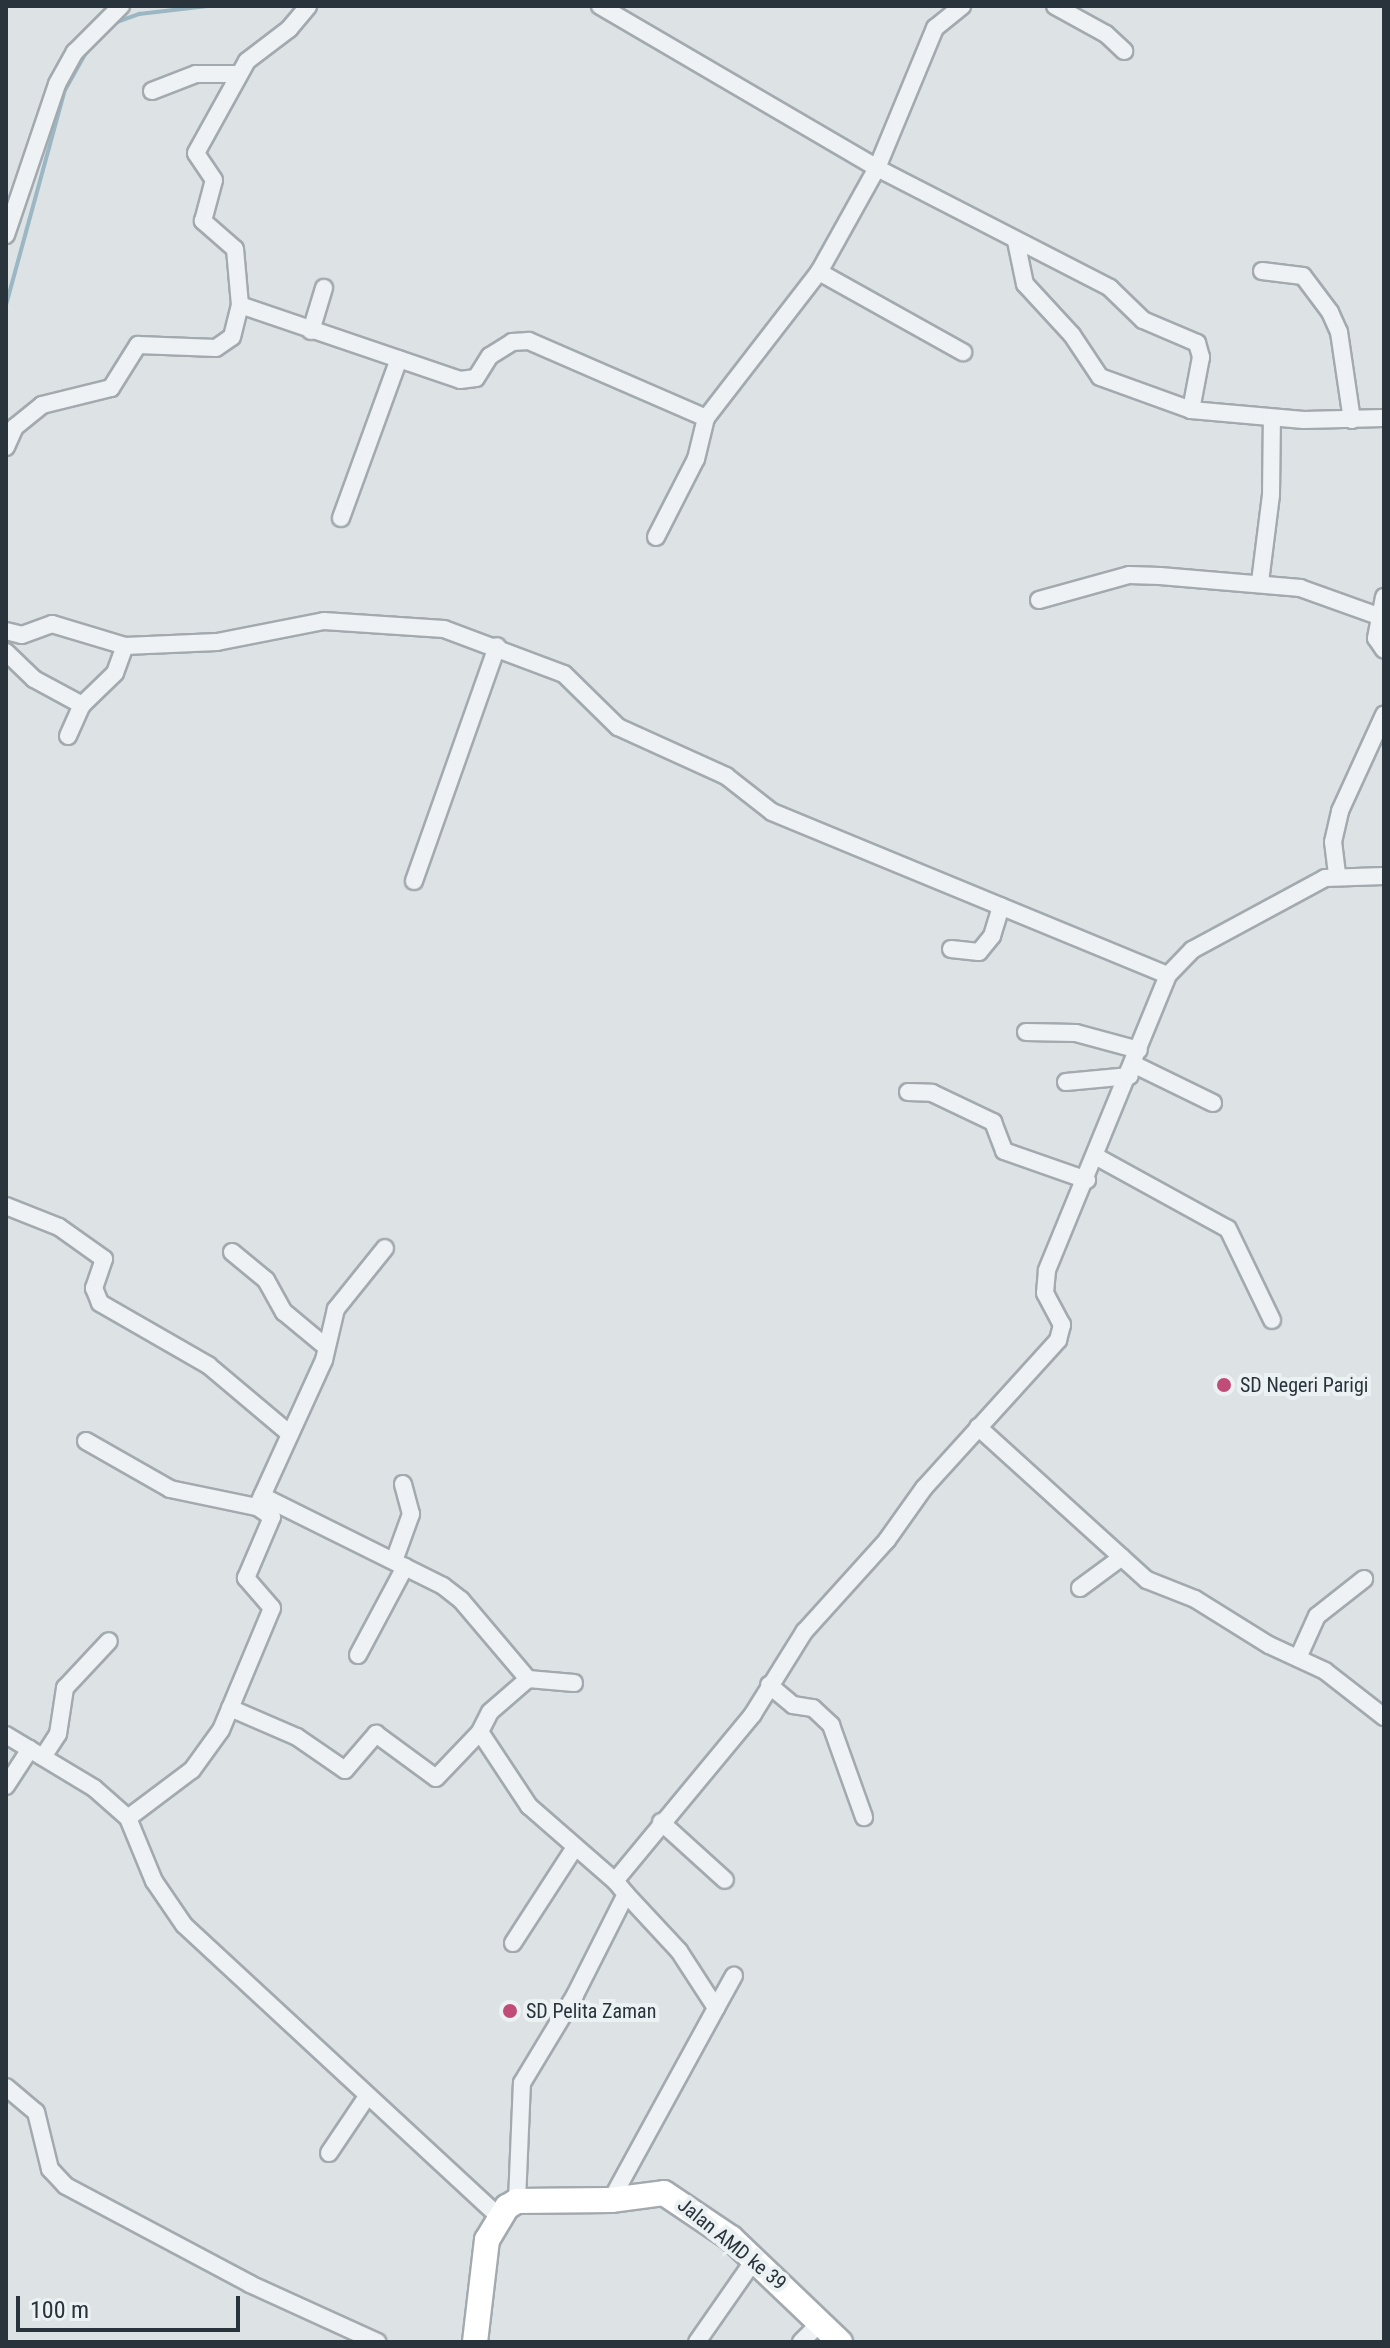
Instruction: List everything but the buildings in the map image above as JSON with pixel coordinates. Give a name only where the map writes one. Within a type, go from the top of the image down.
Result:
[{"type":"street","points":[[6,235],[57,84],[75,52],[121,6]]},
{"type":"street","points":[[6,447],[15,427],[42,405],[111,388],[138,345],[216,348],[232,337],[240,305],[235,249],[203,221],[214,180],[196,158],[238,74],[253,54],[289,29],[308,6]]},
{"type":"street","points":[[600,6],[877,168],[1115,291],[1143,320],[1197,343],[1201,357],[1191,410]]},
{"type":"street","points":[[656,537],[696,459],[706,418],[819,272],[877,168],[935,28],[962,6]]},
{"type":"street","points":[[1067,8],[1124,51]]},
{"type":"street","points":[[152,91],[196,74],[238,74]]},
{"type":"street","points":[[1016,241],[1025,284],[1072,335],[1100,377],[1191,410],[1272,418],[1384,418]]},
{"type":"street","points":[[1262,271],[1303,276],[1330,312],[1339,332],[1352,420]]},
{"type":"street","points":[[819,272],[963,352]]},
{"type":"street","points":[[311,331],[324,288]]},
{"type":"street","points":[[240,305],[311,331],[471,380],[497,351],[512,342],[529,341],[706,418]]},
{"type":"street","points":[[341,518],[399,359]]},
{"type":"street","points":[[1260,582],[1271,495],[1272,418]]},
{"type":"street","points":[[1039,600],[1129,575],[1260,582],[1332,596],[1378,616]]},
{"type":"street","points":[[1384,597],[1376,638],[1384,650]]},
{"type":"street","points":[[6,631],[22,635],[52,624],[125,646],[217,642],[287,624],[324,621],[423,626],[497,646],[564,674],[618,727],[726,776],[772,812],[1168,975]]},
{"type":"street","points":[[68,736],[82,705],[108,682],[125,646]]},
{"type":"street","points":[[414,881],[497,646]]},
{"type":"street","points":[[6,652],[34,679],[82,705]]},
{"type":"street","points":[[1337,874],[1333,842],[1340,811],[1383,719]]},
{"type":"street","points":[[475,2342],[487,2240],[499,2217],[517,2201],[522,2083],[527,2067],[575,1995],[621,1888],[661,1822],[753,1714],[804,1632],[978,1427],[1058,1340],[1062,1325],[1045,1293],[1047,1270],[1097,1157],[1168,975],[1192,950],[1337,874],[1384,876]]},
{"type":"street","points":[[951,949],[979,952],[992,936],[1001,906]]},
{"type":"street","points":[[1026,1032],[1076,1033],[1213,1103]]},
{"type":"street","points":[[1066,1082],[1134,1063]]},
{"type":"street","points":[[908,1092],[932,1093],[993,1122],[1004,1151],[1087,1180]]},
{"type":"street","points":[[1097,1157],[1228,1229],[1272,1320]]},
{"type":"street","points":[[6,1206],[59,1227],[104,1259],[94,1288],[100,1303],[208,1365],[290,1434]]},
{"type":"street","points":[[260,1502],[326,1347],[343,1297],[385,1248]]},
{"type":"street","points":[[232,1252],[266,1280],[284,1312],[326,1347]]},
{"type":"street","points":[[978,1427],[1154,1584],[1195,1599],[1335,1678],[1384,1717]]},
{"type":"street","points":[[86,1441],[170,1489],[260,1502],[399,1564],[461,1600],[528,1679],[574,1683]]},
{"type":"street","points":[[358,1655],[399,1564],[411,1514],[403,1484]]},
{"type":"street","points":[[128,1818],[192,1770],[230,1708],[272,1608],[246,1578],[272,1517],[260,1502]]},
{"type":"street","points":[[1080,1588],[1122,1557]]},
{"type":"street","points":[[1298,1658],[1317,1616],[1364,1579]]},
{"type":"street","points":[[6,1786],[58,1734],[65,1688],[109,1641]]},
{"type":"street","points":[[230,1708],[297,1737],[345,1770],[376,1734],[436,1778],[480,1732],[490,1712],[528,1679]]},
{"type":"street","points":[[769,1685],[793,1705],[813,1708],[831,1725],[864,1817]]},
{"type":"street","points":[[480,1732],[519,1794],[621,1888],[679,1951],[716,2008]]},
{"type":"street","points":[[6,1735],[94,1788],[128,1818],[154,1881],[184,1925],[366,2098],[499,2217]]},
{"type":"street","points":[[661,1822],[725,1880]]},
{"type":"street","points":[[513,1943],[575,1847]]},
{"type":"street","points":[[611,2200],[734,1976]]},
{"type":"street","points":[[6,2087],[36,2112],[50,2169],[66,2186],[250,2284],[377,2342]]},
{"type":"street","points":[[329,2153],[366,2098]]},
{"type":"street","name":"Jalan AMD ke 39","points":[[517,2201],[611,2200],[673,2195],[755,2259],[840,2342]]},
{"type":"street","points":[[697,2342],[755,2259]]},
{"type":"street","points":[[801,2342],[821,2322]]},
{"type":"waterway","points":[[114,23],[139,14],[208,6]]},
{"type":"waterway","points":[[6,305],[65,90],[88,49]]},
{"type":"place","name":"SD Negeri Parigi","points":[[1224,1385]]},
{"type":"place","name":"SD Pelita Zaman","points":[[510,2011]]}]
